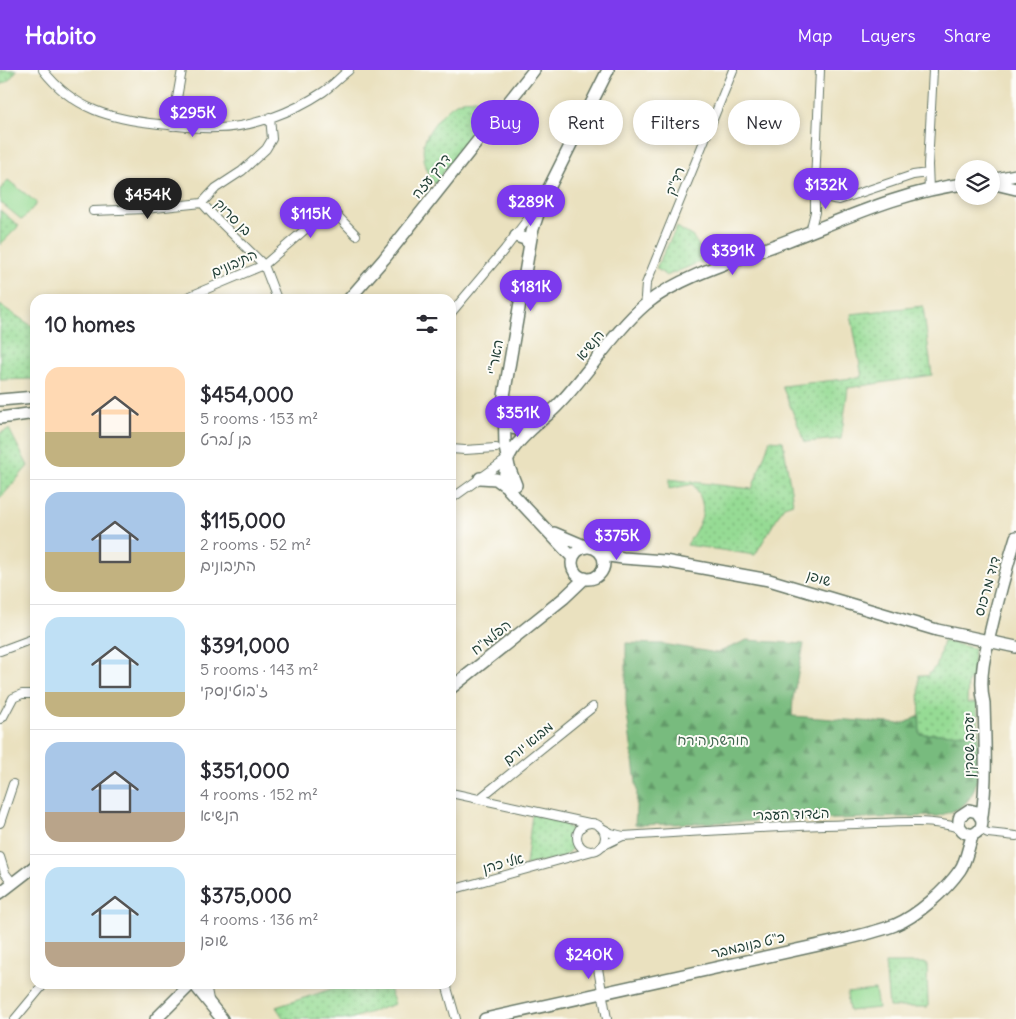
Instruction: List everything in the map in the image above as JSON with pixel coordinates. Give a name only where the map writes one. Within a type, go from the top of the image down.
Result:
[{"type":"street","points":[[43,70],[63,92],[91,110],[116,118],[172,126],[215,129],[256,122],[309,101],[349,70]]},
{"type":"street","points":[[172,126],[182,70]]},
{"type":"street","name":"דרך עזה","points":[[353,294],[384,259],[534,70]]},
{"type":"street","name":"האר\"י","points":[[512,487],[505,447],[506,382],[529,244],[535,219],[542,202],[608,70]]},
{"type":"street","name":"רד\"ק","points":[[647,304],[645,297],[646,284],[733,70]]},
{"type":"street","points":[[810,232],[814,220],[820,70]]},
{"type":"street","points":[[929,190],[928,173],[933,70]]},
{"type":"street","points":[[93,211],[145,209],[202,202],[216,188],[242,171],[266,148],[272,139],[270,117]]},
{"type":"street","points":[[815,183],[828,198],[839,200],[913,175],[928,173]]},
{"type":"street","points":[[1000,179],[1016,175]]},
{"type":"street","points":[[1000,185],[1016,189]]},
{"type":"street","name":"הנשיא","points":[[507,459],[520,450],[546,422],[557,406],[628,322],[647,304],[674,286],[716,268],[882,205],[929,190],[955,186]]},
{"type":"street","name":"בן סרוק","points":[[202,202],[264,265],[275,294]]},
{"type":"street","points":[[456,307],[542,202]]},
{"type":"street","name":"התיבונים","points":[[195,294],[264,265],[330,208],[356,235]]},
{"type":"street","points":[[516,236],[525,239],[529,244]]},
{"type":"street","points":[[1,399],[30,397]]},
{"type":"street","name":"הנשיא","points":[[507,459],[520,440],[557,406]]},
{"type":"street","points":[[0,418],[30,414]]},
{"type":"street","points":[[504,420],[508,426],[515,429],[534,427]]},
{"type":"street","points":[[456,449],[496,448]]},
{"type":"street","points":[[512,487],[520,450]]},
{"type":"street","points":[[456,495],[507,459]]},
{"type":"street","points":[[480,478],[496,479],[512,487],[526,506],[573,558]]},
{"type":"street","points":[[547,530],[587,547],[597,549],[602,554],[604,562],[603,569],[596,577],[585,578],[580,576],[573,566],[573,558],[577,551],[587,547]]},
{"type":"street","name":"דוד מרכוס","points":[[988,642],[993,616],[1016,538]]},
{"type":"street","name":"שופן","points":[[602,554],[664,561],[769,580],[937,630],[1016,648]]},
{"type":"street","name":"שופן","points":[[603,569],[638,559]]},
{"type":"street","name":"הפלמ\"ח","points":[[550,608],[566,588],[575,571]]},
{"type":"street","name":"הפלמ\"ח","points":[[456,684],[585,578]]},
{"type":"street","points":[[0,651],[30,640]]},
{"type":"street","name":"יעקב שסקין","points":[[978,827],[984,801],[984,703],[982,691],[983,662],[988,642]]},
{"type":"street","points":[[0,720],[13,698],[22,694],[30,694]]},
{"type":"street","name":"מבוא יורם","points":[[479,799],[593,707]]},
{"type":"street","points":[[0,824],[13,784]]},
{"type":"street","name":"יעקב שסקין","points":[[969,810],[979,798],[984,787]]},
{"type":"street","points":[[456,794],[589,823],[600,826],[604,835],[603,843],[598,849],[587,850],[578,841],[574,828],[560,817]]},
{"type":"street","points":[[969,810],[976,812],[978,827],[965,833],[959,828],[960,816],[969,810]]},
{"type":"street","points":[[578,841],[580,828],[589,823]]},
{"type":"street","name":"הגדוד העברי","points":[[600,826],[611,833],[623,836],[775,826],[909,823],[951,825],[959,828]]},
{"type":"street","points":[[978,827],[988,833],[1016,836]]},
{"type":"street","name":"כ\"ט בנובמבר","points":[[485,1019],[846,939],[895,925],[906,920],[927,903],[960,870],[978,827]]},
{"type":"street","name":"הגדוד העברי","points":[[598,849],[623,836]]},
{"type":"street","name":"אלי כהן","points":[[561,860],[569,856],[578,841]]},
{"type":"street","name":"אלי כהן","points":[[456,889],[598,849]]},
{"type":"street","points":[[0,856],[5,873],[12,882]]},
{"type":"street","points":[[0,893],[30,869]]},
{"type":"street","points":[[597,964],[607,1019]]},
{"type":"street","points":[[15,1019],[40,989]]},
{"type":"street","points":[[156,1019],[188,989]]},
{"type":"street","points":[[197,989],[222,1019]]},
{"type":"street","points":[[206,989],[211,1006]]},
{"type":"street","points":[[447,989],[456,1019]]},
{"type":"green space","points":[[0,70],[17,70],[9,80],[0,86]]},
{"type":"green space","points":[[475,99],[478,100],[471,100],[471,136],[435,184],[427,170],[424,159],[423,148],[426,137],[434,124],[451,106],[463,100]]},
{"type":"green space","points":[[8,180],[37,203],[22,220],[0,202],[0,190]]},
{"type":"green space","points":[[0,210],[19,226],[0,245]]},
{"type":"green space","points":[[677,227],[693,237],[705,255],[759,238],[761,242],[666,276],[656,268]]},
{"type":"green space","points":[[0,305],[30,325],[30,379],[0,380]]},
{"type":"green space","points":[[923,306],[932,375],[848,388],[841,439],[805,442],[782,386],[862,377],[851,314]]},
{"type":"green space","points":[[9,429],[28,466],[0,499],[0,433]]},
{"type":"green space","points":[[770,440],[783,441],[793,503],[784,506],[755,555],[687,545],[700,522],[703,508],[702,501],[693,484],[669,489],[669,479],[752,489]]},
{"type":"green space","name":"חורשת הירח","points":[[747,640],[804,644],[793,698],[792,716],[902,724],[919,716],[920,734],[979,733],[978,773],[973,792],[968,800],[961,807],[939,816],[635,825],[637,791],[626,706],[626,643],[663,644],[717,653]]},
{"type":"green space","points":[[943,641],[974,648],[973,679],[968,681],[967,703],[977,703],[979,733],[920,734],[919,675],[927,676],[937,665]]},
{"type":"green space","points":[[532,814],[560,821],[571,829],[574,840],[572,848],[564,857],[526,865]]},
{"type":"green space","points":[[885,963],[927,963],[928,1007],[889,1007]]},
{"type":"green space","points":[[332,989],[389,989],[395,1004],[350,1019],[284,1019],[276,1007]]},
{"type":"green space","points":[[875,990],[878,1008],[849,1011],[847,993]]}]
